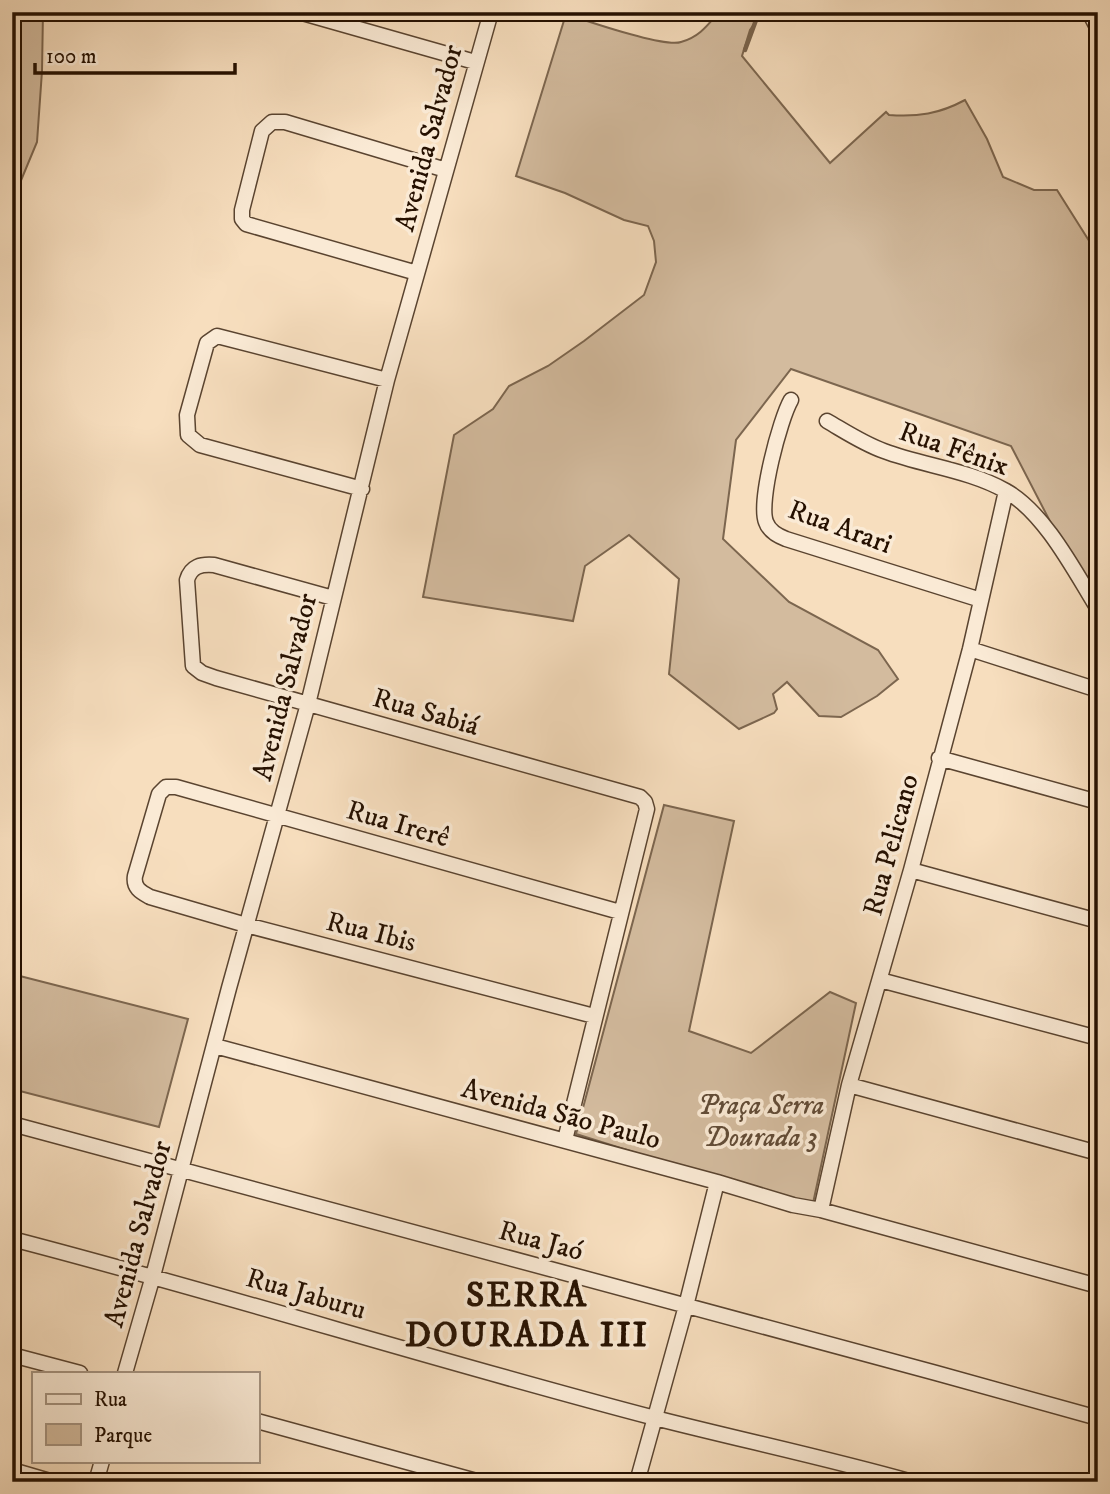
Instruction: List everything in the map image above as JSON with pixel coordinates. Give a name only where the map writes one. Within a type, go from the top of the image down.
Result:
[{"type":"street","points":[[299,12],[475,62]]},
{"type":"street","name":"Avenida Salvador","points":[[125,1372],[307,704],[387,380],[491,12]]},
{"type":"street","points":[[1089,12],[1098,29]]},
{"type":"street","points":[[417,273],[248,226],[242,219],[242,210],[262,131],[272,122],[285,122],[446,170]]},
{"type":"street","points":[[362,489],[200,445],[188,436],[187,415],[207,343],[220,336],[387,380]]},
{"type":"street","name":"Rua Arari","points":[[791,400],[777,436],[763,512],[769,529],[786,540],[981,600]]},
{"type":"street","name":"Rua Fênix","points":[[827,421],[884,451],[969,476],[1006,491],[1022,503],[1046,530],[1098,609]]},
{"type":"street","name":"Rua Pelicano","points":[[821,1210],[849,1085],[911,870],[970,649],[1006,491]]},
{"type":"street","name":"Rua Sabiá","points":[[333,598],[214,565],[198,566],[188,575],[187,580],[191,662],[196,670],[202,673],[640,797],[647,809],[620,912]]},
{"type":"street","points":[[970,649],[1098,690]]},
{"type":"street","points":[[939,758],[1098,802]]},
{"type":"street","name":"Rua Irerê","points":[[138,890],[135,876],[159,794],[163,788],[172,786],[620,912]]},
{"type":"street","points":[[911,870],[1098,921]]},
{"type":"street","name":"Rua Ibis","points":[[138,890],[150,897],[246,925],[594,1016]]},
{"type":"street","points":[[565,1140],[620,912]]},
{"type":"street","points":[[880,980],[1098,1038]]},
{"type":"street","name":"Avenida São Paulo","points":[[215,1046],[1098,1286]]},
{"type":"street","points":[[849,1085],[1098,1153]]},
{"type":"street","name":"Rua Jaó","points":[[12,1124],[1098,1418]]},
{"type":"street","points":[[637,1482],[687,1306],[717,1182]]},
{"type":"street","name":"Rua Jaburu","points":[[12,1239],[153,1276],[656,1418],[828,1458],[912,1482]]},
{"type":"street","points":[[12,1355],[76,1372]]},
{"type":"street","points":[[259,1422],[480,1482]]},
{"type":"street","points":[[96,1482],[102,1462]]},
{"type":"street","points":[[12,1470],[53,1482]]},
{"type":"green space","points":[[12,12],[43,12],[37,142],[12,202]]},
{"type":"green space","points":[[719,12],[763,12],[750,30],[742,56],[830,163],[886,112],[900,116],[919,115],[946,109],[965,100],[987,139],[1003,177],[1034,190],[1057,190],[1098,255],[1098,614],[1011,446],[791,369],[736,440],[723,539],[789,602],[878,650],[898,679],[877,696],[841,717],[819,716],[787,682],[773,694],[777,709],[774,713],[739,729],[669,674],[679,579],[629,535],[585,566],[573,621],[423,597],[454,435],[493,409],[509,386],[548,366],[644,295],[656,262],[654,241],[648,226],[624,220],[565,193],[516,176],[566,14],[625,33],[672,43],[698,34]]},
{"type":"green space","name":"Praça Serra Dourada 3","points":[[664,805],[734,821],[689,1031],[751,1053],[830,992],[856,1003],[812,1208],[576,1134]]},
{"type":"green space","points":[[12,974],[188,1019],[159,1127],[12,1089]]},
{"type":"waterway","points":[[745,50],[759,12]]},
{"type":"district","name":"SERRA DOURADA III","points":[[527,1316]]}]
